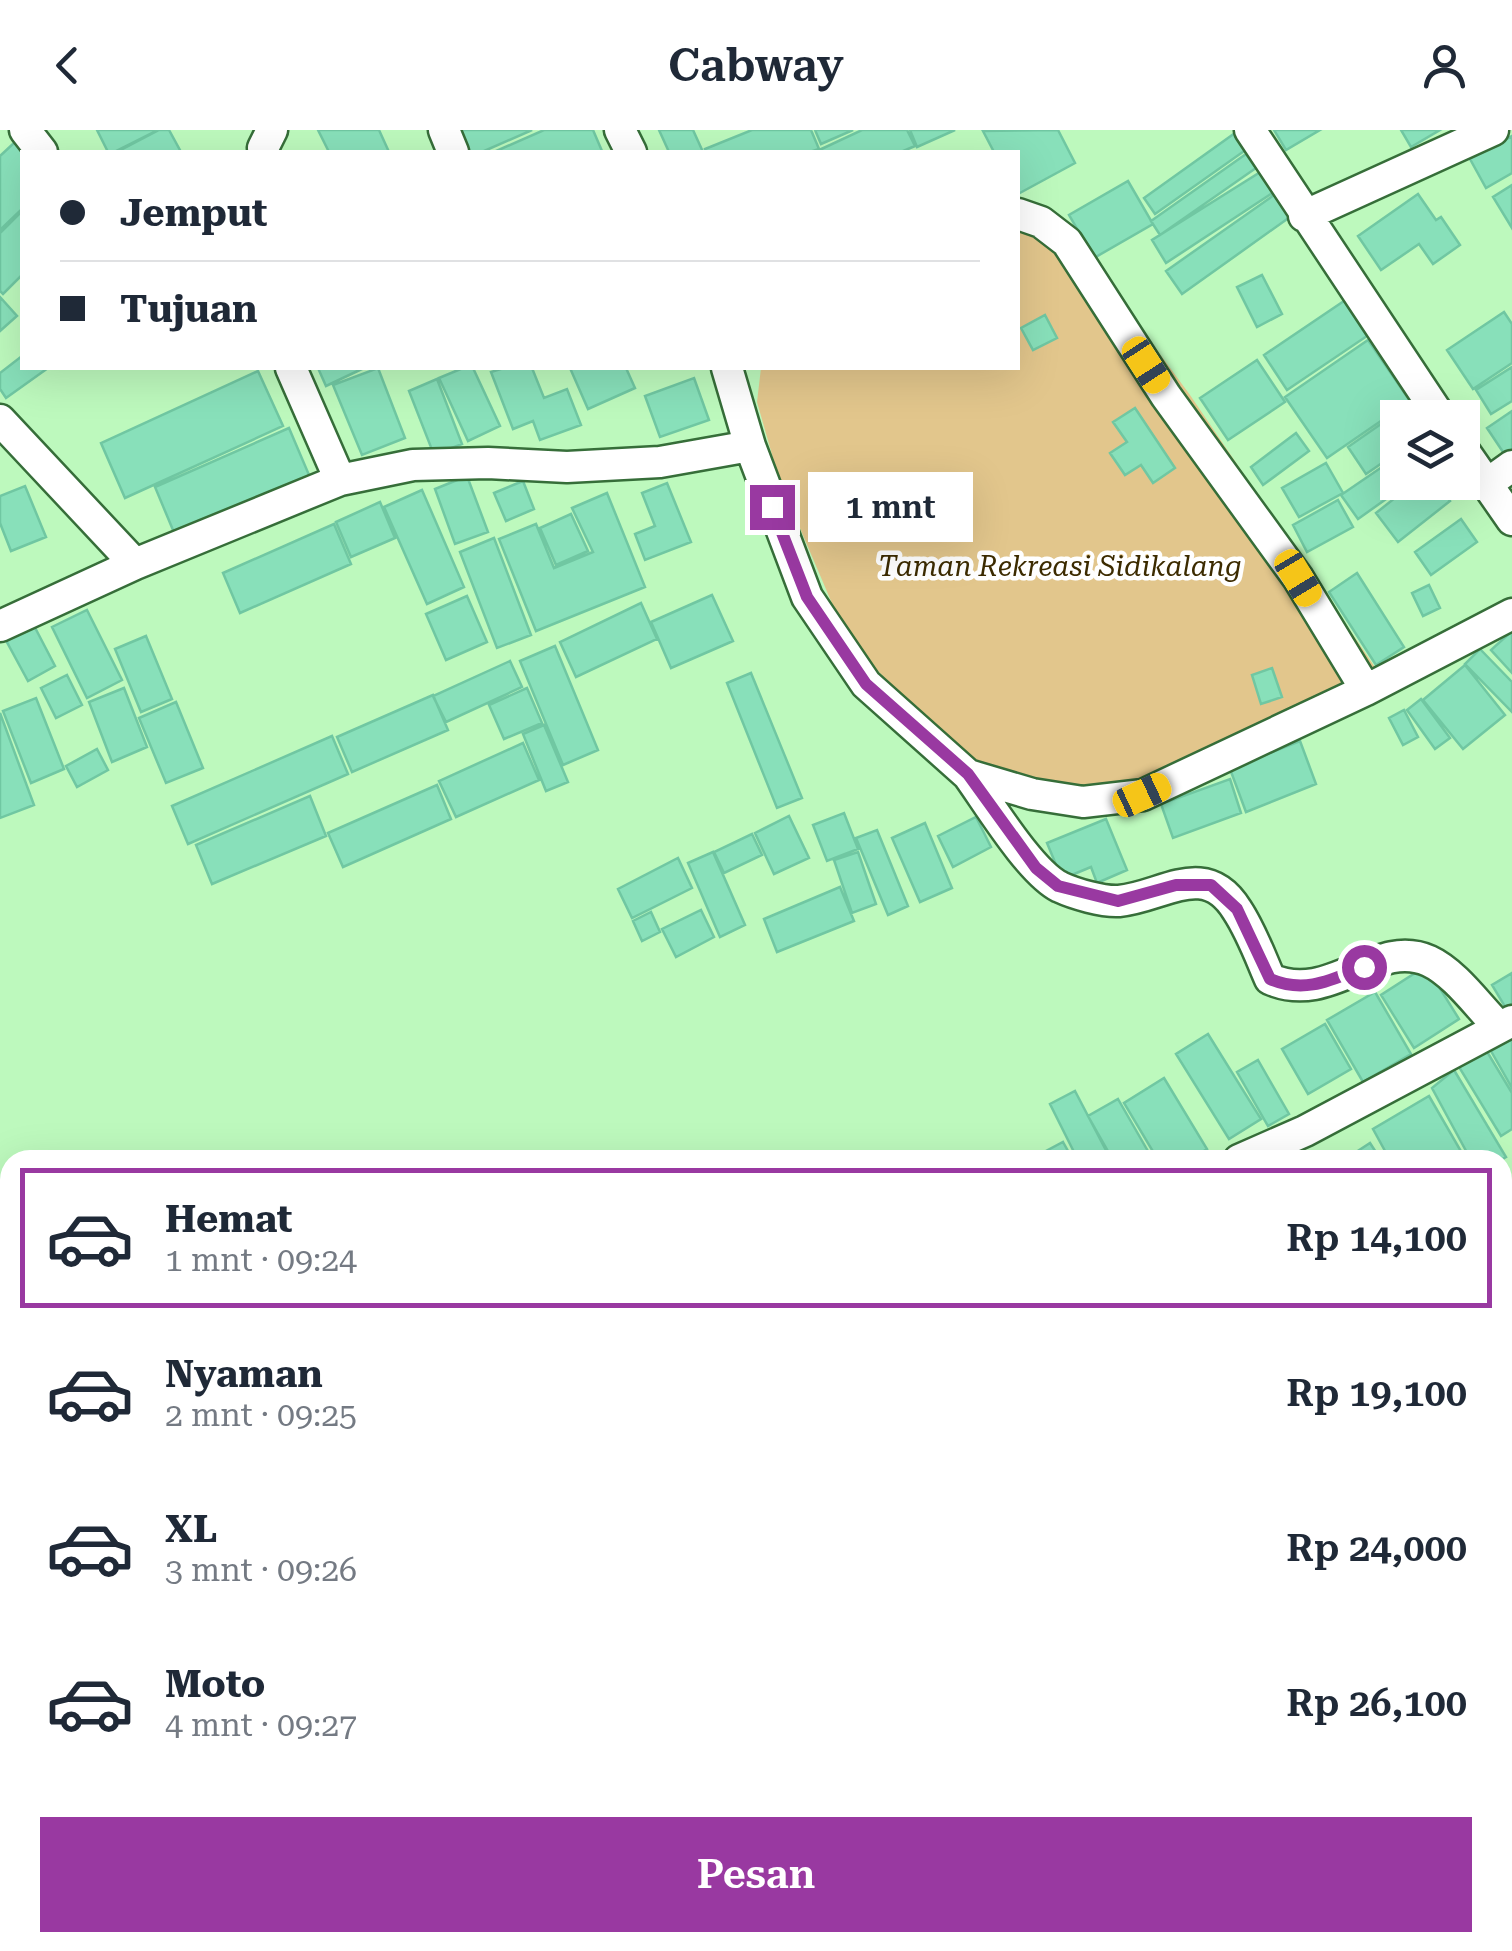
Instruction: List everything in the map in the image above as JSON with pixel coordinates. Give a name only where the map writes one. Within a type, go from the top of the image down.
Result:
[{"type":"street","points":[[25,130],[40,150]]},
{"type":"street","points":[[1250,130],[1430,400]]},
{"type":"street","points":[[1304,216],[1493,130]]},
{"type":"street","points":[[1020,215],[1042,222],[1067,242],[1166,396],[1298,578],[1366,690]]},
{"type":"street","points":[[292,370],[340,480]]},
{"type":"street","points":[[736,373],[750,446],[807,597],[866,684],[968,774],[1036,868],[1058,886],[1118,901],[1176,885],[1211,885],[1237,909],[1270,979],[1296,988],[1313,986],[1390,958],[1410,956],[1430,962],[1505,1023],[1305,1131],[1261,1150]]},
{"type":"street","points":[[0,420],[136,564]]},
{"type":"street","points":[[0,626],[136,564],[340,480],[413,465],[660,462],[750,446]]},
{"type":"street","points":[[1487,484],[1512,466]]},
{"type":"street","points":[[1480,474],[1512,520]]},
{"type":"street","points":[[968,774],[1032,794],[1083,802],[1142,795],[1366,690],[1512,614]]},
{"type":"green space","name":"Taman Rekreasi Sidikalang","points":[[1020,203],[1056,213],[1190,395],[1385,682],[1263,744],[1062,805],[982,772],[877,670],[834,608],[779,479],[757,402],[761,370],[1020,370]]},
{"type":"building","points":[[97,130],[158,130],[118,150],[107,150]]},
{"type":"building","points":[[159,130],[169,130],[180,150],[121,150]]},
{"type":"building","points":[[318,130],[379,130],[388,150],[328,150]]},
{"type":"building","points":[[454,130],[532,130],[487,150],[463,150]]},
{"type":"building","points":[[544,130],[593,130],[602,150],[499,150]]},
{"type":"building","points":[[659,130],[693,130],[702,150],[668,150]]},
{"type":"building","points":[[752,130],[811,130],[819,149],[705,150]]},
{"type":"building","points":[[815,130],[853,130],[821,144]]},
{"type":"building","points":[[862,130],[907,130],[915,146],[906,150],[819,150]]},
{"type":"building","points":[[910,130],[955,130],[917,147]]},
{"type":"building","points":[[1058,130],[1075,163],[1020,193],[1020,150],[993,150],[983,131]]},
{"type":"building","points":[[1274,130],[1320,130],[1286,150]]},
{"type":"building","points":[[1401,130],[1440,130],[1411,147]]},
{"type":"building","points":[[1235,133],[1247,149],[1155,214],[1144,198]]},
{"type":"building","points":[[1512,136],[1512,173],[1486,188],[1470,159]]},
{"type":"building","points":[[15,142],[23,150],[20,211],[0,230],[0,156]]},
{"type":"building","points":[[1246,154],[1256,168],[1160,235],[1151,221]]},
{"type":"building","points":[[1262,171],[1274,192],[1166,263],[1152,240]]},
{"type":"building","points":[[1128,181],[1153,224],[1094,258],[1069,215]]},
{"type":"building","points":[[1512,185],[1512,228],[1493,197]]},
{"type":"building","points":[[1418,194],[1436,220],[1441,217],[1460,245],[1433,264],[1419,244],[1381,270],[1358,236]]},
{"type":"building","points":[[1274,195],[1290,217],[1182,294],[1166,271]]},
{"type":"building","points":[[20,213],[20,277],[3,294],[0,291],[0,233]]},
{"type":"building","points":[[1262,275],[1282,314],[1257,327],[1237,287]]},
{"type":"building","points":[[0,297],[17,316],[0,331]]},
{"type":"building","points":[[1344,301],[1367,336],[1287,390],[1264,355]]},
{"type":"building","points":[[1504,312],[1512,324],[1512,363],[1473,389],[1447,350]]},
{"type":"building","points":[[1045,315],[1057,338],[1033,350],[1021,328]]},
{"type":"building","points":[[1368,340],[1409,400],[1380,400],[1380,422],[1327,458],[1285,397]]},
{"type":"building","points":[[20,358],[20,370],[45,370],[6,398],[0,389],[0,373]]},
{"type":"building","points":[[1257,360],[1285,402],[1228,440],[1200,398]]},
{"type":"building","points":[[1512,367],[1512,401],[1491,414],[1476,390]]},
{"type":"building","points":[[319,370],[360,370],[326,386]]},
{"type":"building","points":[[379,370],[405,438],[362,455],[333,385]]},
{"type":"building","points":[[458,370],[474,370],[500,426],[468,441],[439,378]]},
{"type":"building","points":[[533,370],[544,398],[567,389],[581,425],[540,440],[533,421],[513,429],[491,372]]},
{"type":"building","points":[[571,370],[627,370],[635,388],[588,409]]},
{"type":"building","points":[[258,371],[283,426],[125,498],[101,443]]},
{"type":"building","points":[[694,378],[709,420],[660,437],[645,396]]},
{"type":"building","points":[[437,379],[462,444],[434,455],[409,391]]},
{"type":"building","points":[[1135,408],[1175,468],[1153,483],[1141,465],[1125,475],[1110,453],[1127,442],[1113,422]]},
{"type":"building","points":[[1512,411],[1512,455],[1507,458],[1487,428]]},
{"type":"building","points":[[1380,425],[1380,464],[1366,474],[1348,447]]},
{"type":"building","points":[[289,428],[312,482],[178,542],[155,487]]},
{"type":"building","points":[[1296,433],[1309,451],[1263,485],[1251,467]]},
{"type":"building","points":[[1326,463],[1343,493],[1299,517],[1282,488]]},
{"type":"building","points":[[1380,468],[1380,500],[1385,500],[1358,519],[1341,495]]},
{"type":"building","points":[[467,476],[488,532],[455,544],[435,489]]},
{"type":"building","points":[[523,481],[534,509],[506,521],[494,493]]},
{"type":"building","points":[[667,483],[691,542],[645,560],[635,534],[655,526],[642,493]]},
{"type":"building","points":[[25,486],[46,537],[11,551],[0,523],[0,496]]},
{"type":"building","points":[[422,490],[464,587],[427,604],[384,507]]},
{"type":"building","points":[[607,493],[645,587],[536,631],[499,539],[536,524],[554,568],[593,552],[572,508]]},
{"type":"building","points":[[1338,500],[1353,527],[1307,552],[1293,525]]},
{"type":"building","points":[[1392,500],[1450,501],[1398,542],[1376,513]]},
{"type":"building","points":[[380,502],[395,538],[351,557],[336,522]]},
{"type":"building","points":[[571,514],[588,551],[556,565],[540,528]]},
{"type":"building","points":[[1461,519],[1477,542],[1431,575],[1415,552]]},
{"type":"building","points":[[334,524],[351,564],[240,613],[223,573]]},
{"type":"building","points":[[494,538],[531,635],[497,648],[460,552]]},
{"type":"building","points":[[1357,573],[1404,647],[1376,665],[1329,592]]},
{"type":"building","points":[[1429,585],[1440,608],[1423,616],[1412,593]]},
{"type":"building","points":[[712,595],[733,641],[671,668],[651,622]]},
{"type":"building","points":[[467,596],[487,642],[446,660],[426,614]]},
{"type":"building","points":[[641,603],[657,639],[576,677],[560,642]]},
{"type":"building","points":[[87,610],[122,680],[87,698],[52,627]]},
{"type":"building","points":[[30,618],[55,666],[28,681],[2,633]]},
{"type":"building","points":[[1512,631],[1512,673],[1491,650]]},
{"type":"building","points":[[146,636],[172,699],[141,712],[115,649]]},
{"type":"building","points":[[555,646],[598,750],[563,765],[520,661]]},
{"type":"building","points":[[1480,649],[1512,682],[1512,712],[1465,664]]},
{"type":"building","points":[[510,661],[522,687],[446,722],[433,696]]},
{"type":"building","points":[[1465,665],[1505,715],[1463,749],[1423,700]]},
{"type":"building","points":[[1272,668],[1282,697],[1261,704],[1252,675]]},
{"type":"building","points":[[751,673],[802,798],[777,808],[727,683]]},
{"type":"building","points":[[67,675],[82,705],[56,718],[41,688]]},
{"type":"building","points":[[124,688],[147,747],[112,762],[89,702]]},
{"type":"building","points":[[527,688],[542,723],[504,739],[489,705]]},
{"type":"building","points":[[433,695],[448,730],[352,772],[337,737]]},
{"type":"building","points":[[36,698],[64,769],[31,783],[3,711]]},
{"type":"building","points":[[1421,699],[1450,738],[1435,749],[1407,710]]},
{"type":"building","points":[[176,702],[203,768],[166,783],[139,718]]},
{"type":"building","points":[[1404,710],[1418,737],[1403,745],[1389,718]]},
{"type":"building","points":[[0,713],[34,805],[0,818]]},
{"type":"building","points":[[544,725],[568,782],[546,791],[523,734]]},
{"type":"building","points":[[332,736],[348,774],[188,844],[172,806]]},
{"type":"building","points":[[1300,741],[1316,784],[1246,812],[1230,769]]},
{"type":"building","points":[[523,743],[539,780],[456,817],[439,781]]},
{"type":"building","points":[[97,749],[108,770],[77,787],[66,766]]},
{"type":"building","points":[[1230,779],[1241,813],[1173,838],[1161,804]]},
{"type":"building","points":[[437,785],[451,819],[343,867],[328,833]]},
{"type":"building","points":[[310,796],[326,836],[212,884],[196,845]]},
{"type":"building","points":[[844,813],[858,849],[827,861],[813,825]]},
{"type":"building","points":[[789,816],[809,858],[774,874],[755,833]]},
{"type":"building","points":[[976,817],[991,847],[953,867],[938,836]]},
{"type":"building","points":[[1106,819],[1127,870],[1097,883],[1091,867],[1062,879],[1047,843]]},
{"type":"building","points":[[925,823],[952,888],[920,902],[892,838]]},
{"type":"building","points":[[877,830],[908,906],[888,915],[856,838]]},
{"type":"building","points":[[752,834],[762,855],[724,873],[714,852]]},
{"type":"building","points":[[713,852],[745,925],[720,937],[688,863]]},
{"type":"building","points":[[858,852],[876,904],[852,913],[834,860]]},
{"type":"building","points":[[678,858],[692,888],[632,918],[618,889]]},
{"type":"building","points":[[840,887],[854,921],[777,952],[764,919]]},
{"type":"building","points":[[701,910],[714,937],[676,957],[662,929]]},
{"type":"building","points":[[651,912],[660,932],[642,941],[633,921]]},
{"type":"building","points":[[1426,966],[1459,1019],[1414,1048],[1381,995]]},
{"type":"building","points":[[1512,973],[1512,1007],[1507,1010],[1492,985]]},
{"type":"building","points":[[1375,992],[1411,1054],[1363,1082],[1327,1020]]},
{"type":"building","points":[[1325,1024],[1351,1069],[1308,1094],[1282,1049]]},
{"type":"building","points":[[1208,1034],[1261,1119],[1229,1139],[1176,1054]]},
{"type":"building","points":[[1512,1039],[1512,1088],[1491,1051]]},
{"type":"building","points":[[1486,1050],[1512,1093],[1512,1129],[1501,1136],[1459,1067]]},
{"type":"building","points":[[1258,1060],[1289,1114],[1268,1126],[1237,1072]]},
{"type":"building","points":[[1454,1070],[1502,1150],[1466,1150],[1432,1088]]},
{"type":"building","points":[[1164,1078],[1207,1149],[1152,1150],[1124,1103]]},
{"type":"building","points":[[1075,1091],[1106,1150],[1073,1150],[1050,1104]]},
{"type":"building","points":[[1429,1096],[1460,1150],[1385,1150],[1373,1129]]},
{"type":"building","points":[[1118,1099],[1147,1150],[1107,1150],[1088,1116]]},
{"type":"building","points":[[1063,1142],[1067,1150],[1048,1150]]},
{"type":"route","points":[[772,507],[807,597],[866,684],[968,774],[1036,868],[1058,886],[1118,901],[1193,882],[1211,885],[1237,909],[1270,979],[1296,988],[1313,986],[1364,967]]}]
